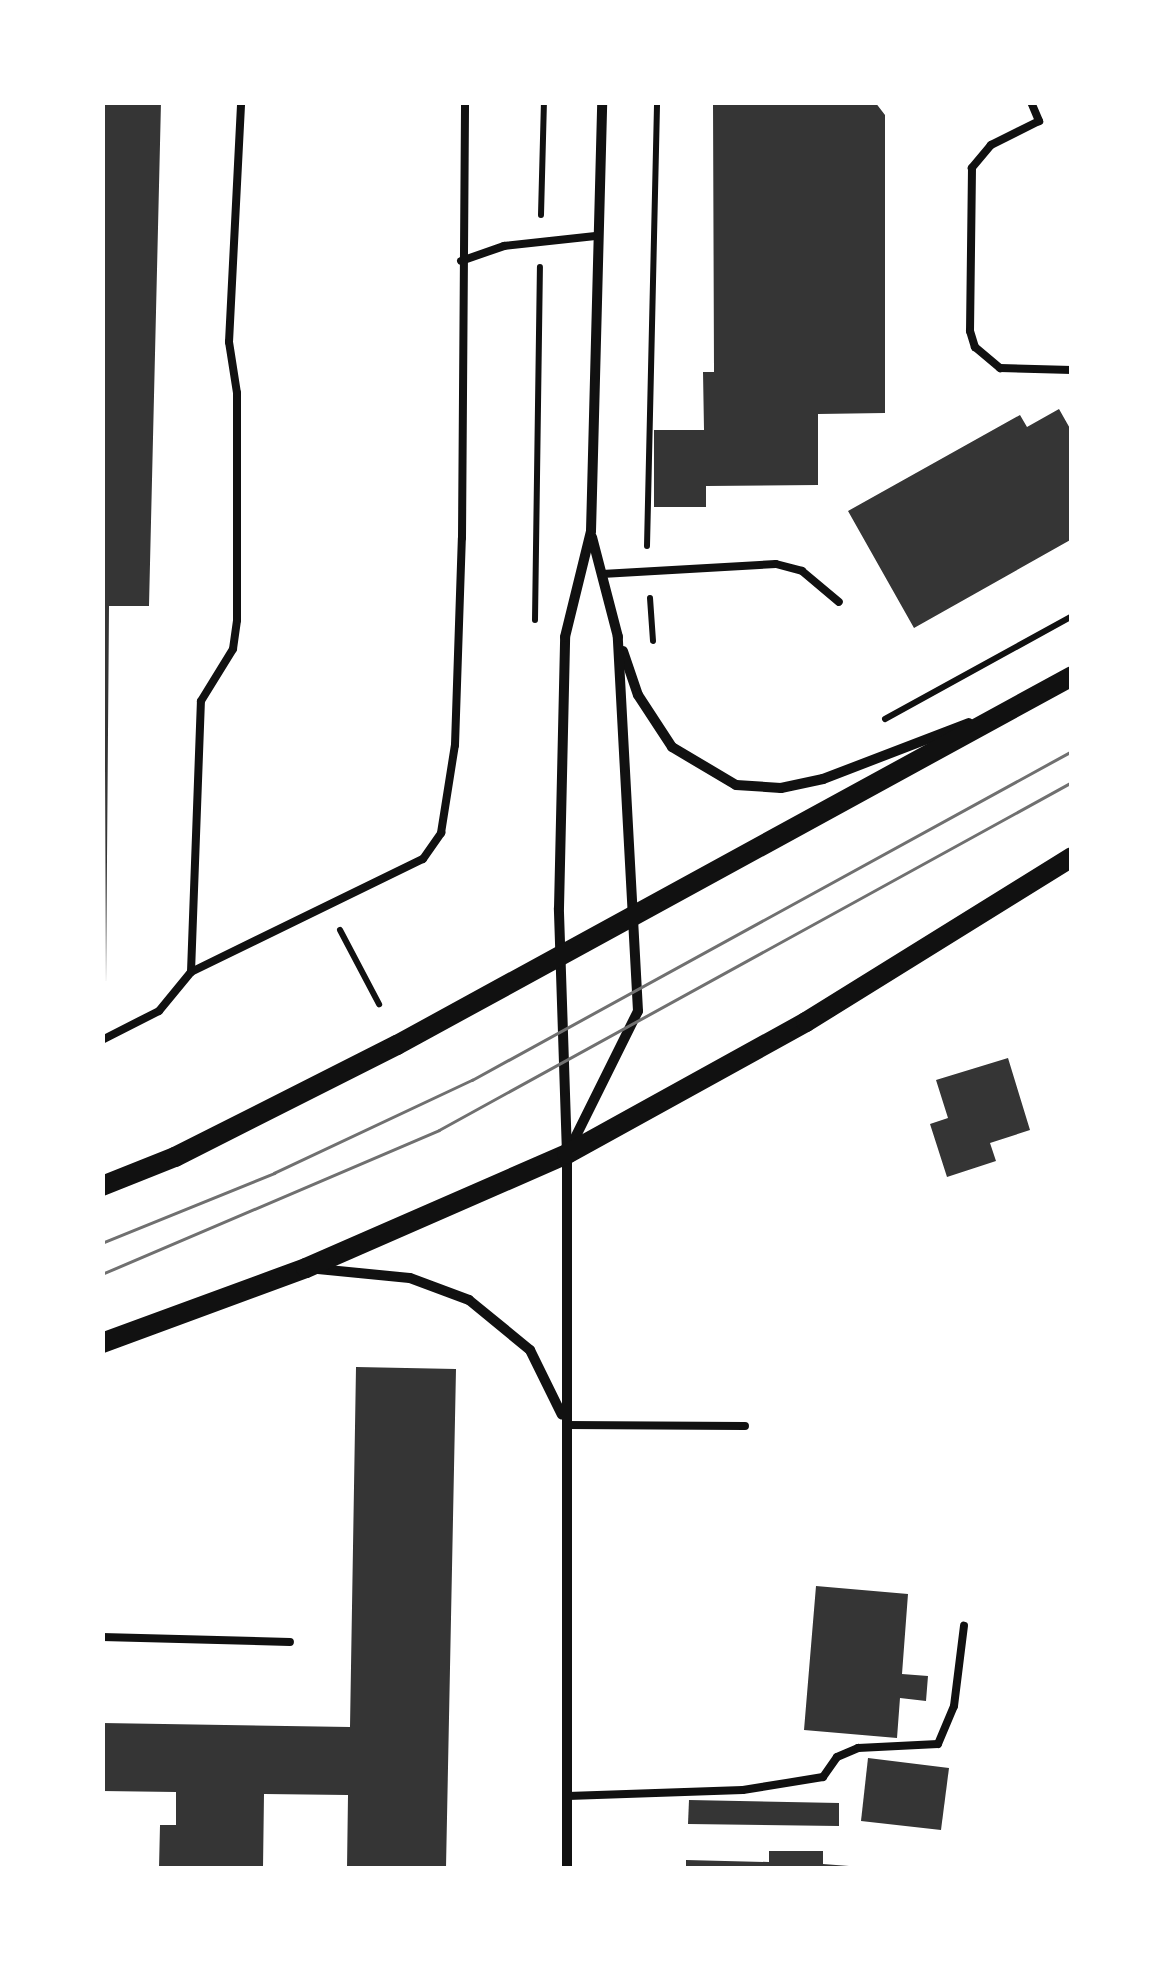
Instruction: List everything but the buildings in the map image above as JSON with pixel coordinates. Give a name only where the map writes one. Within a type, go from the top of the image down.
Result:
[{"type":"main road","points":[[102,1186],[251,1121],[560,958],[1072,676]]},
{"type":"main road","points":[[102,1343],[306,1268],[567,1154],[686,1088],[1072,857]]},
{"type":"street","points":[[567,1868],[567,1154],[560,958],[565,637],[591,531],[595,236],[602,102]]},
{"type":"street","points":[[591,531],[618,637],[638,695],[672,746],[706,772],[756,788],[823,779],[1030,699]]},
{"type":"street","points":[[567,1154],[634,1026],[634,915],[618,637]]},
{"type":"street","points":[[306,1268],[410,1278],[469,1300],[530,1350],[566,1425]]},
{"type":"lane","points":[[190,972],[201,701],[233,648],[237,620],[237,394],[230,342],[241,102]]},
{"type":"lane","points":[[102,1040],[159,1012],[190,972],[424,859],[449,806],[462,538],[465,102]]},
{"type":"lane","points":[[1031,102],[1039,121],[992,145],[972,168],[970,331],[976,346],[1000,368],[1072,370]]},
{"type":"lane","points":[[461,261],[541,241],[595,236]]},
{"type":"lane","points":[[602,574],[776,564],[802,571],[840,602]]},
{"type":"lane","points":[[566,1425],[745,1426]]},
{"type":"lane","points":[[568,1796],[743,1790],[823,1777],[837,1757],[858,1748],[938,1744],[954,1706],[964,1626]]},
{"type":"lane","points":[[102,1637],[290,1642]]},
{"type":"path","points":[[535,641],[544,102]]},
{"type":"path","points":[[328,905],[378,1004]]},
{"type":"tram line","points":[[102,1243],[274,1173],[472,1080],[1072,751]]},
{"type":"tram line","points":[[102,1274],[439,1130],[1072,782]]}]
